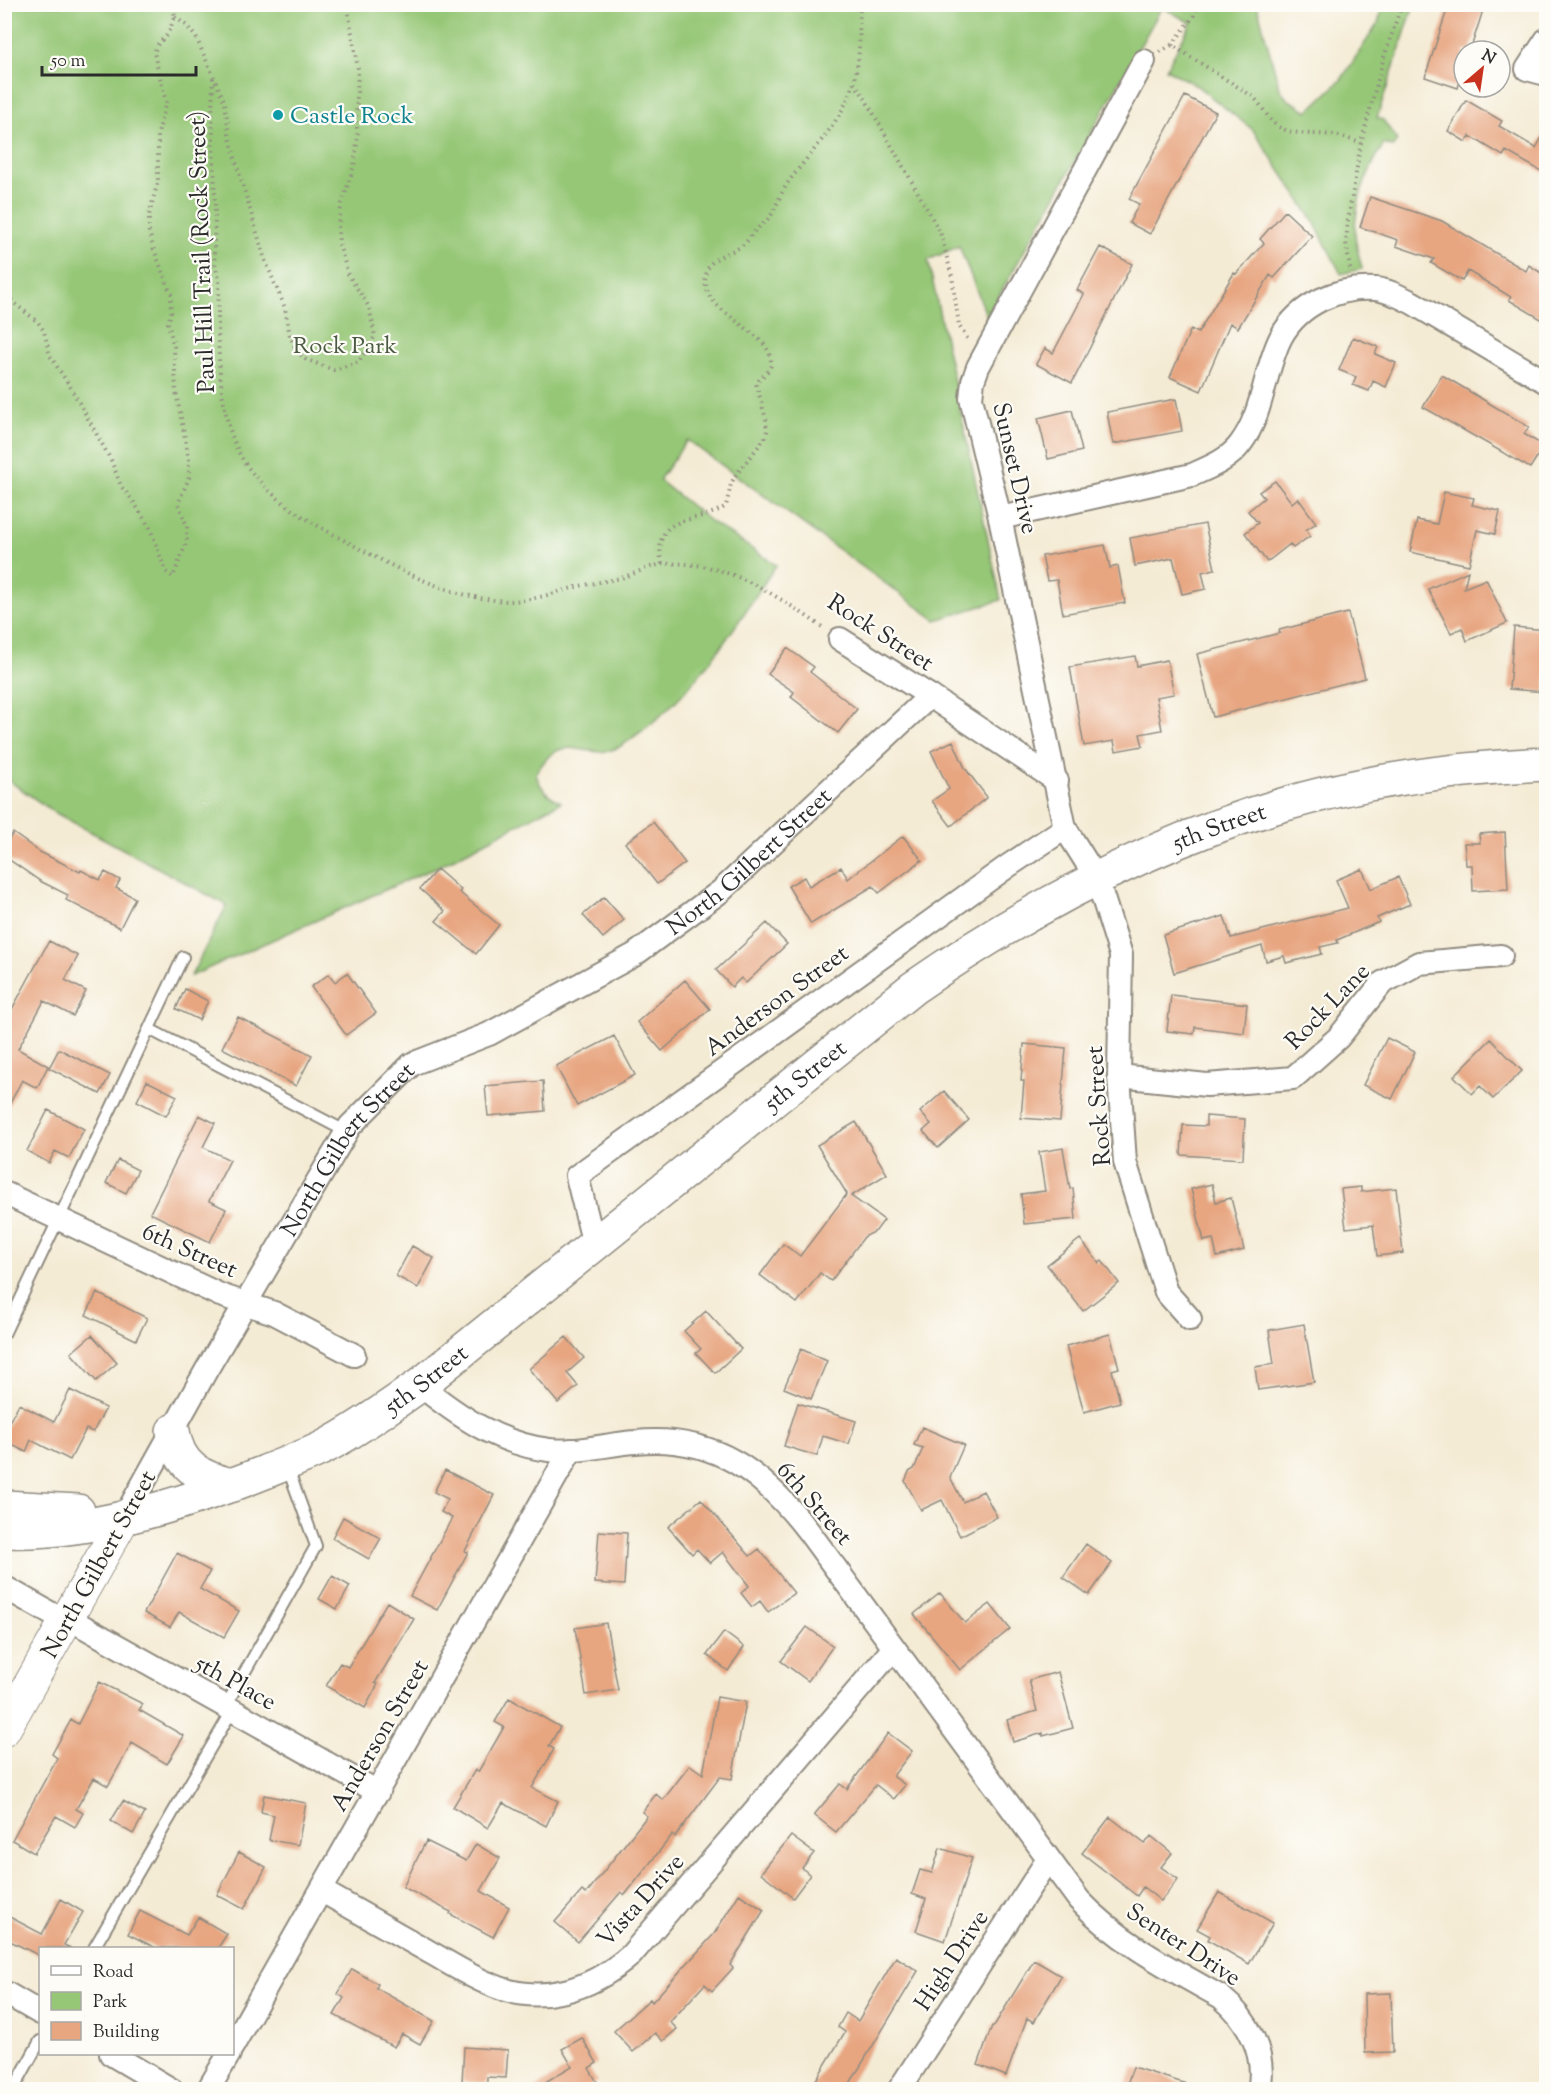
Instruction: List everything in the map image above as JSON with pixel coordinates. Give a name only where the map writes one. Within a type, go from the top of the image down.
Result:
[{"type":"main road","name":"5th Street","points":[[4,1531],[64,1528],[180,1503],[286,1463],[329,1444],[368,1421],[420,1385],[913,988],[999,933],[1097,879],[1184,838],[1292,802],[1420,776],[1499,766],[1546,764]]},
{"type":"main road","points":[[173,1431],[178,1451],[192,1469],[208,1478],[232,1485]]},
{"type":"main road","name":"5th Street","points":[[4,1507],[125,1516]]},
{"type":"street","points":[[1546,40],[1527,69],[1546,74]]},
{"type":"street","name":"Sunset Drive","points":[[1097,879],[1065,828],[1057,781],[1000,518],[971,398],[978,367],[1144,61]]},
{"type":"street","points":[[1000,518],[1192,475],[1214,466],[1241,444],[1250,430],[1282,336],[1290,325],[1317,301],[1334,294],[1375,289],[1395,294],[1546,382]]},
{"type":"street","name":"Rock Street","points":[[840,639],[1057,781]]},
{"type":"street","name":"North Gilbert Street","points":[[4,1730],[245,1304],[350,1126],[412,1065],[489,1034],[634,955],[721,891],[930,696]]},
{"type":"street","name":"Anderson Street","points":[[594,1245],[577,1176],[1008,866],[1065,828]]},
{"type":"street","name":"Rock Street","points":[[1097,879],[1121,955],[1119,1076],[1125,1162],[1166,1292],[1190,1319]]},
{"type":"street","name":"Rock Lane","points":[[1119,1076],[1207,1085],[1293,1078],[1339,1037],[1382,983],[1419,963],[1500,956]]},
{"type":"street","name":"6th Street","points":[[4,1193],[220,1295],[273,1313],[354,1355]]},
{"type":"street","name":"6th Street","points":[[420,1385],[459,1415],[503,1439],[530,1447],[571,1450],[648,1441],[678,1442],[707,1449],[735,1461],[764,1481],[795,1513],[1048,1859]]},
{"type":"street","name":"Anderson Street","points":[[234,2044],[571,1450]]},
{"type":"street","name":"5th Place","points":[[4,1587],[378,1792]]},
{"type":"street","name":"Vista Drive","points":[[322,1891],[472,1976],[504,1990],[536,1995],[562,1992],[587,1984],[617,1968],[631,1955],[893,1649]]},
{"type":"street","name":"High Drive","points":[[899,2090],[1048,1859]]},
{"type":"street","name":"Senter Drive","points":[[1048,1859],[1079,1900],[1125,1941],[1221,1997],[1233,2007],[1251,2034],[1257,2048],[1262,2079],[1259,2090]]},
{"type":"street","points":[[4,1992],[39,2012]]},
{"type":"street","points":[[113,2055],[172,2090]]},
{"type":"street","points":[[208,2090],[227,2055]]},
{"type":"lane","points":[[4,1334],[183,957]]},
{"type":"lane","points":[[149,1029],[347,1132]]},
{"type":"lane","points":[[95,1947],[229,1709],[316,1546],[286,1463]]},
{"type":"lane","points":[[13,2090],[39,2043]]},
{"type":"path","points":[[4,290],[14,303],[38,322],[44,332],[51,356],[71,387],[111,460],[121,486],[134,501],[150,528],[166,572],[173,577],[187,541],[187,526],[178,504],[189,478],[189,459],[176,392],[174,347],[168,324],[171,313],[171,294],[153,247],[149,231],[149,215],[158,181],[158,134],[166,102],[154,53],[157,45],[170,29],[175,16],[173,4]]},
{"type":"path","points":[[175,16],[195,37],[225,103],[229,134],[264,260],[285,308],[290,336],[296,350],[305,359],[334,370],[359,363],[375,336],[369,307],[348,274],[339,244],[338,225],[354,166],[358,136],[356,122],[358,69],[347,4]]},
{"type":"path","points":[[662,564],[658,546],[667,529],[678,522],[718,511],[726,506],[731,484],[765,438],[767,431],[756,384],[771,368],[772,361],[768,351],[759,340],[715,302],[706,288],[707,269],[711,262],[740,248],[772,213],[788,183],[837,120],[854,83],[860,4]]},
{"type":"path","points":[[1144,61],[1172,45],[1194,16],[1198,4]]},
{"type":"path","points":[[1354,291],[1346,243],[1348,220],[1362,143],[1384,57],[1402,4]]},
{"type":"path","points":[[1172,45],[1252,96],[1260,103],[1272,122],[1280,128],[1293,132],[1340,136],[1362,143]]},
{"type":"path","name":"Paul Hill Trail (Rock Street)","points":[[213,78],[211,115],[214,242],[219,279],[219,359],[224,397],[240,455],[263,485],[327,531],[422,581],[480,597],[508,601],[531,598],[621,578],[662,564]]},
{"type":"path","points":[[854,83],[940,232],[952,276],[959,326],[966,338],[986,353]]},
{"type":"path","name":"Rock Street","points":[[662,564],[691,563],[710,566],[732,574],[774,596],[840,639]]},
{"type":"green space","name":"Rock Park","points":[[5,5],[1257,5],[1279,87],[1287,99],[1308,111],[1341,80],[1378,23],[1383,5],[1414,5],[1377,118],[1383,120],[1397,140],[1393,147],[1384,144],[1378,154],[1367,175],[1357,209],[1355,237],[1362,269],[1341,274],[1313,220],[1253,130],[1197,86],[1166,69],[1191,23],[1162,7],[987,317],[959,246],[928,260],[1001,600],[936,620],[687,440],[659,480],[710,521],[776,565],[716,654],[682,695],[663,714],[619,747],[595,752],[565,748],[546,759],[536,774],[545,791],[561,802],[441,865],[191,976],[227,905],[54,812],[5,778]]},
{"type":"building","points":[[1449,4],[1485,4],[1474,39],[1452,39],[1452,86],[1425,77]]},
{"type":"building","points":[[1185,96],[1216,112],[1150,234],[1129,223],[1139,204],[1129,199]]},
{"type":"building","points":[[1466,100],[1502,121],[1499,126],[1536,148],[1546,130],[1546,174],[1506,151],[1503,156],[1470,136],[1466,142],[1448,131]]},
{"type":"building","points":[[1370,197],[1442,221],[1526,271],[1529,265],[1546,276],[1546,322],[1509,300],[1511,297],[1468,271],[1462,281],[1431,263],[1434,259],[1396,246],[1398,240],[1360,227]]},
{"type":"building","points":[[1285,211],[1312,236],[1274,278],[1270,275],[1238,328],[1230,323],[1201,391],[1170,377],[1191,329],[1198,333],[1234,273],[1236,274],[1264,243],[1260,239]]},
{"type":"building","points":[[1100,247],[1132,264],[1072,383],[1036,364],[1045,348],[1053,353],[1084,294],[1077,290]]},
{"type":"building","points":[[1353,337],[1378,347],[1375,354],[1396,363],[1386,387],[1373,381],[1369,391],[1353,385],[1356,377],[1339,370]]},
{"type":"building","points":[[1442,375],[1529,427],[1524,434],[1544,446],[1530,468],[1423,407]]},
{"type":"building","points":[[1176,399],[1182,431],[1113,444],[1107,412]]},
{"type":"building","points":[[1072,410],[1082,451],[1048,459],[1038,418]]},
{"type":"building","points":[[1275,481],[1292,503],[1298,498],[1316,523],[1306,530],[1310,536],[1293,548],[1290,544],[1267,562],[1245,533],[1258,523],[1248,511],[1264,498],[1259,492]]},
{"type":"building","points":[[1444,492],[1474,498],[1472,505],[1500,511],[1495,534],[1477,530],[1469,565],[1410,552],[1417,520],[1437,524]]},
{"type":"building","points":[[1205,524],[1215,569],[1202,572],[1206,589],[1182,594],[1173,558],[1135,566],[1130,538]]},
{"type":"building","points":[[1105,545],[1110,568],[1118,566],[1125,603],[1063,614],[1057,580],[1047,581],[1042,556]]},
{"type":"building","points":[[1468,571],[1464,588],[1486,579],[1507,623],[1467,641],[1462,628],[1451,633],[1428,589]]},
{"type":"building","points":[[1348,613],[1365,678],[1213,717],[1197,654]]},
{"type":"building","points":[[1514,627],[1546,630],[1546,692],[1509,689]]},
{"type":"building","points":[[787,648],[814,667],[810,672],[857,709],[838,733],[791,697],[794,692],[768,674]]},
{"type":"building","points":[[1135,656],[1137,666],[1167,660],[1174,694],[1156,697],[1162,730],[1140,734],[1143,746],[1116,751],[1114,741],[1084,746],[1070,667]]},
{"type":"building","points":[[953,741],[965,768],[987,797],[951,826],[932,801],[949,789],[931,751]]},
{"type":"building","points":[[653,822],[685,863],[657,884],[625,843]]},
{"type":"building","points":[[1505,832],[1508,889],[1473,891],[1472,865],[1466,865],[1464,843],[1480,843],[1479,834]]},
{"type":"building","points":[[13,833],[40,852],[80,872],[81,870],[100,880],[105,872],[120,880],[116,888],[135,898],[120,928],[66,900],[68,895],[40,881],[4,856],[4,846]]},
{"type":"building","points":[[903,836],[922,860],[879,893],[873,886],[811,924],[788,886],[804,877],[809,886],[841,867],[848,879]]},
{"type":"building","points":[[437,869],[461,890],[459,892],[499,925],[476,954],[436,921],[445,911],[420,889]]},
{"type":"building","points":[[1362,869],[1371,889],[1398,877],[1410,904],[1377,918],[1379,922],[1337,940],[1338,943],[1320,947],[1322,954],[1286,963],[1284,956],[1266,961],[1262,946],[1174,973],[1163,935],[1224,916],[1231,938],[1348,908],[1336,880]]},
{"type":"building","points":[[604,897],[624,920],[603,938],[583,915]]},
{"type":"building","points":[[767,923],[787,944],[746,983],[741,978],[732,987],[716,970]]},
{"type":"building","points":[[49,941],[78,956],[65,980],[86,991],[73,1016],[44,1001],[18,1049],[48,1066],[37,1088],[22,1080],[4,1115],[4,1024]]},
{"type":"building","points":[[347,973],[376,1013],[346,1035],[311,987],[329,974],[335,982]]},
{"type":"building","points":[[685,980],[710,1009],[662,1051],[637,1022]]},
{"type":"building","points":[[185,989],[208,1001],[199,1020],[176,1009]]},
{"type":"building","points":[[1171,995],[1247,1004],[1244,1033],[1195,1027],[1194,1034],[1167,1031]]},
{"type":"building","points":[[238,1017],[312,1055],[296,1086],[222,1048]]},
{"type":"building","points":[[614,1036],[635,1075],[577,1106],[556,1066]]},
{"type":"building","points":[[1387,1038],[1415,1052],[1392,1099],[1363,1085]]},
{"type":"building","points":[[1491,1039],[1522,1071],[1493,1099],[1480,1086],[1472,1094],[1454,1076]]},
{"type":"building","points":[[1024,1044],[1066,1048],[1060,1121],[1021,1118]]},
{"type":"building","points":[[59,1049],[110,1075],[100,1094],[49,1068]]},
{"type":"building","points":[[147,1081],[177,1096],[166,1116],[137,1101]]},
{"type":"building","points":[[543,1081],[545,1111],[488,1116],[485,1086]]},
{"type":"building","points":[[944,1091],[969,1120],[938,1148],[923,1131],[931,1124],[920,1112]]},
{"type":"building","points":[[48,1110],[84,1129],[69,1158],[55,1151],[49,1163],[27,1151]]},
{"type":"building","points":[[199,1115],[215,1123],[203,1147],[230,1160],[209,1201],[226,1209],[210,1242],[150,1213]]},
{"type":"building","points":[[1206,1116],[1245,1119],[1243,1159],[1181,1155],[1183,1125],[1206,1126]]},
{"type":"building","points":[[856,1122],[887,1174],[851,1196],[884,1220],[876,1231],[864,1237],[831,1281],[820,1273],[797,1303],[760,1275],[783,1244],[800,1256],[847,1194],[817,1145]]},
{"type":"building","points":[[1063,1148],[1070,1189],[1073,1188],[1076,1219],[1024,1224],[1021,1194],[1045,1191],[1039,1152]]},
{"type":"building","points":[[118,1160],[138,1170],[126,1193],[106,1183]]},
{"type":"building","points":[[1212,1184],[1216,1202],[1231,1198],[1244,1250],[1217,1257],[1213,1239],[1204,1241],[1191,1189]]},
{"type":"building","points":[[1361,1187],[1361,1192],[1396,1188],[1403,1253],[1377,1256],[1373,1225],[1346,1228],[1341,1189]]},
{"type":"building","points":[[1080,1239],[1099,1263],[1102,1261],[1119,1283],[1083,1311],[1047,1265]]},
{"type":"building","points":[[412,1246],[434,1258],[418,1288],[396,1276]]},
{"type":"building","points":[[97,1293],[147,1318],[136,1340],[86,1315]]},
{"type":"building","points":[[706,1311],[741,1349],[715,1373],[696,1353],[701,1349],[684,1331]]},
{"type":"building","points":[[1304,1324],[1314,1382],[1258,1390],[1255,1367],[1274,1364],[1269,1330]]},
{"type":"building","points":[[1110,1334],[1119,1368],[1112,1370],[1120,1402],[1084,1412],[1066,1346]]},
{"type":"building","points":[[92,1335],[117,1363],[96,1381],[71,1353]]},
{"type":"building","points":[[566,1337],[584,1358],[567,1373],[578,1386],[558,1403],[529,1369]]},
{"type":"building","points":[[801,1349],[827,1361],[811,1399],[784,1388]]},
{"type":"building","points":[[70,1390],[106,1408],[93,1432],[86,1429],[70,1460],[31,1440],[26,1452],[4,1441],[4,1431],[19,1404],[54,1422]]},
{"type":"building","points":[[798,1403],[856,1421],[849,1444],[823,1436],[817,1456],[784,1446]]},
{"type":"building","points":[[922,1427],[964,1445],[950,1477],[963,1502],[983,1491],[997,1517],[960,1536],[942,1500],[921,1510],[905,1481],[909,1472],[914,1469],[923,1448],[914,1445]]},
{"type":"building","points":[[445,1470],[494,1495],[465,1551],[468,1552],[437,1610],[410,1596],[452,1518],[441,1512],[448,1499],[434,1492]]},
{"type":"building","points":[[701,1499],[750,1556],[759,1549],[794,1593],[768,1612],[760,1601],[752,1607],[741,1593],[749,1586],[723,1552],[710,1563],[697,1549],[692,1554],[668,1527]]},
{"type":"building","points":[[343,1517],[381,1538],[369,1559],[332,1538]]},
{"type":"building","points":[[599,1531],[627,1533],[624,1585],[595,1583]]},
{"type":"building","points":[[1086,1544],[1112,1563],[1089,1595],[1063,1577]]},
{"type":"building","points":[[177,1553],[210,1571],[200,1589],[239,1611],[224,1637],[179,1612],[170,1627],[144,1613]]},
{"type":"building","points":[[332,1576],[350,1586],[337,1609],[319,1599]]},
{"type":"building","points":[[940,1593],[965,1623],[990,1604],[1010,1629],[960,1670],[914,1614]]},
{"type":"building","points":[[387,1602],[414,1619],[375,1683],[378,1684],[365,1708],[326,1686],[340,1663],[348,1667]]},
{"type":"building","points":[[606,1623],[618,1690],[586,1695],[575,1628]]},
{"type":"building","points":[[807,1627],[833,1646],[808,1681],[781,1661]]},
{"type":"building","points":[[724,1632],[744,1647],[728,1671],[707,1655]]},
{"type":"building","points":[[1058,1672],[1073,1728],[1043,1736],[1043,1733],[1013,1742],[1007,1720],[1037,1711],[1029,1680]]},
{"type":"building","points":[[99,1682],[143,1704],[139,1710],[184,1736],[167,1764],[132,1743],[108,1786],[94,1778],[76,1809],[83,1813],[75,1827],[56,1816],[34,1853],[12,1840],[57,1758],[52,1754],[71,1720],[78,1724]]},
{"type":"building","points":[[717,1697],[746,1702],[732,1779],[720,1777],[675,1837],[672,1835],[625,1895],[621,1892],[578,1942],[555,1922],[582,1891],[586,1894],[647,1816],[642,1812],[656,1794],[663,1800],[690,1765],[703,1774]]},
{"type":"building","points":[[509,1698],[560,1727],[549,1746],[554,1749],[532,1788],[558,1801],[546,1826],[503,1803],[488,1828],[453,1807],[475,1770],[478,1772],[504,1727],[495,1722]]},
{"type":"building","points":[[888,1733],[912,1751],[893,1776],[905,1785],[894,1799],[876,1785],[836,1832],[814,1815],[840,1784],[847,1789]]},
{"type":"building","points":[[264,1795],[306,1803],[298,1845],[269,1840],[274,1815],[261,1812]]},
{"type":"building","points":[[123,1801],[145,1813],[133,1834],[111,1821]]},
{"type":"building","points":[[1110,1817],[1145,1844],[1151,1836],[1172,1853],[1161,1867],[1178,1879],[1161,1901],[1143,1887],[1137,1896],[1082,1853]]},
{"type":"building","points":[[791,1836],[814,1853],[802,1868],[810,1875],[793,1898],[761,1873]]},
{"type":"building","points":[[426,1841],[466,1861],[476,1844],[500,1858],[481,1891],[509,1907],[493,1937],[403,1887]]},
{"type":"building","points":[[940,1848],[972,1858],[945,1941],[916,1931],[926,1899],[912,1894],[920,1870],[932,1873]]},
{"type":"building","points":[[239,1852],[266,1867],[244,1909],[217,1895]]},
{"type":"building","points":[[1219,1892],[1273,1923],[1249,1964],[1208,1940],[1210,1936],[1197,1929]]},
{"type":"building","points":[[739,1894],[764,1910],[730,1965],[733,1968],[712,1991],[705,1984],[670,2022],[677,2029],[663,2041],[655,2033],[633,2052],[614,2031],[650,1999],[652,2002],[714,1934]]},
{"type":"building","points":[[61,1899],[83,1912],[64,1945],[69,1947],[39,1947],[39,1956],[4,1938],[4,1914],[42,1934]]},
{"type":"building","points":[[140,1911],[187,1935],[198,1917],[227,1934],[219,1947],[154,1947],[128,1934]]},
{"type":"building","points":[[896,1957],[918,1971],[846,2090],[810,2090],[845,2032],[838,2027],[846,2013],[858,2021]]},
{"type":"building","points":[[1034,1960],[1061,1976],[1034,2022],[1027,2018],[1006,2076],[978,2065],[992,2026]]},
{"type":"building","points":[[352,1969],[378,1984],[376,1988],[434,2021],[420,2044],[402,2034],[394,2047],[334,2015],[344,1998],[338,1994]]},
{"type":"building","points":[[1391,1993],[1393,2052],[1365,2053],[1364,1994]]},
{"type":"building","points":[[582,2038],[597,2063],[589,2068],[597,2082],[585,2090],[532,2090],[572,2066],[562,2049]]},
{"type":"building","points":[[464,2047],[508,2050],[506,2078],[487,2077],[487,2083],[462,2082]]},
{"type":"building","points":[[1133,2067],[1193,2086],[1192,2090],[1125,2090]]},
{"type":"place","name":"Castle Rock","points":[[278,115]]}]
